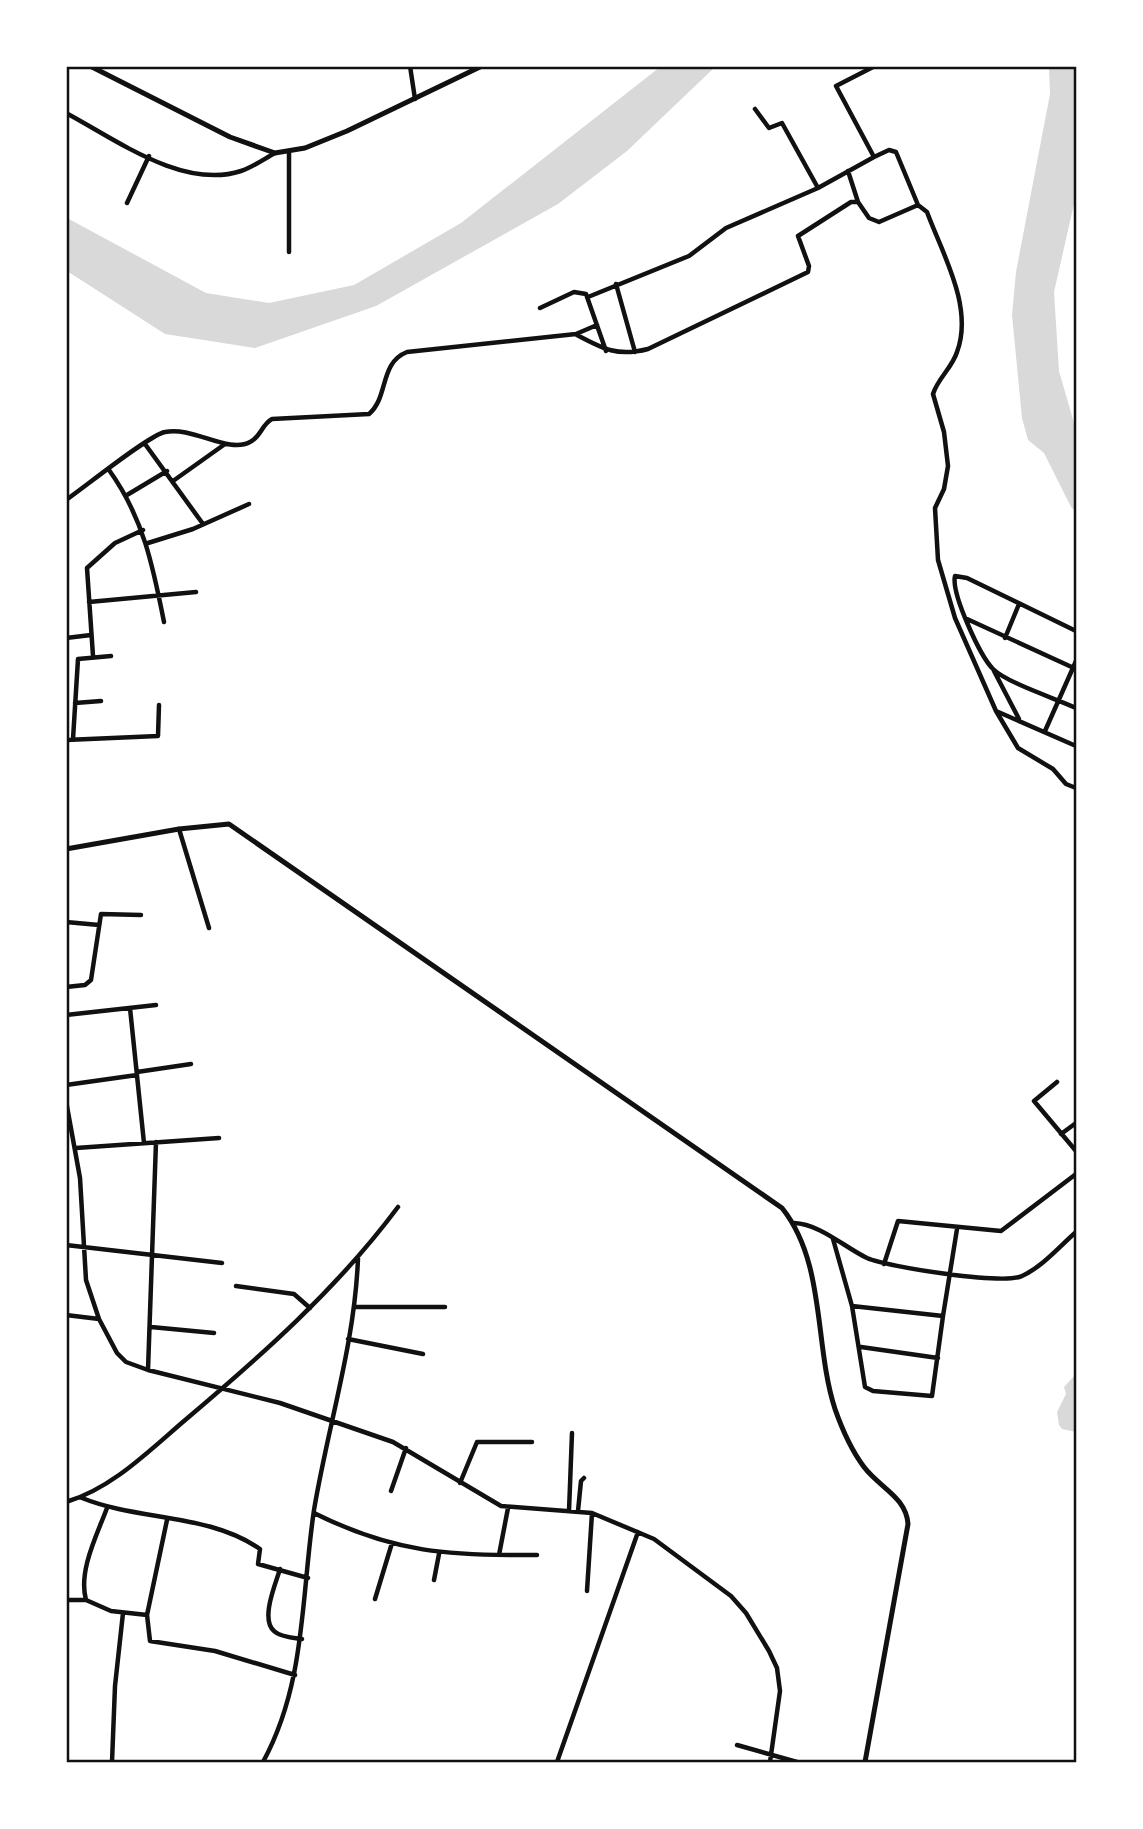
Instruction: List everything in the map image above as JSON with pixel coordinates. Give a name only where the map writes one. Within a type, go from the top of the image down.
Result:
[{"type":"street","points":[[90,66],[230,137],[275,153],[289,153],[347,131],[482,66]]},
{"type":"street","points":[[410,66],[415,99]]},
{"type":"street","points":[[874,157],[836,86],[875,66]]},
{"type":"street","points":[[755,109],[768,128],[782,124],[818,188]]},
{"type":"street","points":[[66,113],[149,156],[204,175],[240,171],[275,153]]},
{"type":"street","points":[[588,297],[689,257],[726,228],[818,188],[889,150],[896,152],[918,205],[927,212],[955,285],[960,307],[958,351],[933,394],[944,432],[948,467],[944,489],[935,508],[938,560],[955,618],[996,711],[1020,752],[1050,767],[1066,784],[1076,788]]},
{"type":"street","points":[[289,153],[289,252]]},
{"type":"street","points":[[127,203],[149,156]]},
{"type":"street","points":[[848,171],[858,202],[869,218],[879,222],[918,205]]},
{"type":"street","points":[[576,334],[606,351],[635,352],[808,272],[798,236],[851,202],[858,202]]},
{"type":"street","points":[[616,284],[635,352]]},
{"type":"street","points":[[540,308],[579,291],[588,297],[606,351]]},
{"type":"street","points":[[66,500],[163,432],[205,435],[226,444],[252,442],[272,419],[369,414],[376,405],[393,360],[407,352],[576,334],[597,325]]},
{"type":"street","points":[[145,443],[203,524]]},
{"type":"street","points":[[173,481],[226,444]]},
{"type":"street","points":[[110,470],[127,495],[148,543],[164,622]]},
{"type":"street","points":[[127,495],[167,471]]},
{"type":"street","points":[[148,543],[250,504]]},
{"type":"street","points":[[93,656],[87,568],[115,543],[143,530]]},
{"type":"street","points":[[1020,720],[966,619],[954,584],[958,575],[1076,631]]},
{"type":"street","points":[[89,602],[196,592]]},
{"type":"street","points":[[1005,638],[1019,604]]},
{"type":"street","points":[[966,619],[1075,669]]},
{"type":"street","points":[[66,638],[91,635]]},
{"type":"street","points":[[73,739],[78,659],[111,656]]},
{"type":"street","points":[[1045,732],[1075,669],[1076,661]]},
{"type":"street","points":[[994,670],[1076,708]]},
{"type":"street","points":[[75,703],[101,701]]},
{"type":"street","points":[[66,740],[159,736],[159,705]]},
{"type":"street","points":[[996,711],[1076,746]]},
{"type":"street","points":[[66,849],[226,823],[243,831],[770,1197],[794,1223],[806,1255],[835,1408],[863,1466],[882,1488],[902,1501],[907,1511],[908,1524],[865,1762]]},
{"type":"street","points":[[179,829],[209,928]]},
{"type":"street","points":[[66,987],[85,985],[91,980],[102,913],[141,915]]},
{"type":"street","points":[[66,922],[99,925]]},
{"type":"street","points":[[66,1015],[156,1005]]},
{"type":"street","points":[[130,1008],[144,1143]]},
{"type":"street","points":[[66,1085],[191,1064]]},
{"type":"street","points":[[1057,1082],[1034,1100],[1076,1151]]},
{"type":"street","points":[[66,1101],[76,1148],[87,1287],[99,1319],[117,1353],[126,1362],[330,1419],[406,1448],[460,1483],[508,1508],[592,1513],[638,1532],[688,1563],[731,1596],[759,1632],[777,1668],[779,1681],[770,1762]]},
{"type":"street","points":[[1061,1134],[1076,1123]]},
{"type":"street","points":[[76,1148],[219,1138]]},
{"type":"street","points":[[149,1370],[156,1142]]},
{"type":"street","points":[[884,1264],[898,1221],[1001,1231],[1076,1174]]},
{"type":"street","points":[[66,1502],[81,1498],[131,1465],[223,1388],[358,1258],[398,1207]]},
{"type":"street","points":[[794,1223],[821,1231],[884,1264],[949,1274],[1021,1277],[1076,1231]]},
{"type":"street","points":[[833,1239],[861,1347],[863,1382],[873,1391],[932,1396],[957,1228]]},
{"type":"street","points":[[66,1245],[222,1263]]},
{"type":"street","points":[[263,1762],[283,1721],[302,1639],[314,1513],[330,1419],[355,1307],[358,1258]]},
{"type":"street","points":[[236,1286],[294,1294],[310,1307]]},
{"type":"street","points":[[852,1306],[943,1316]]},
{"type":"street","points":[[355,1307],[445,1307]]},
{"type":"street","points":[[66,1315],[99,1319]]},
{"type":"street","points":[[151,1327],[214,1333]]},
{"type":"street","points":[[348,1339],[423,1354]]},
{"type":"street","points":[[861,1347],[938,1358]]},
{"type":"street","points":[[569,1511],[572,1433]]},
{"type":"street","points":[[460,1483],[477,1443],[532,1442]]},
{"type":"street","points":[[391,1491],[406,1448]]},
{"type":"street","points":[[578,1511],[584,1478]]},
{"type":"street","points":[[81,1498],[107,1508],[218,1528],[260,1549],[258,1564],[308,1578]]},
{"type":"street","points":[[86,1600],[84,1586],[89,1560],[107,1508]]},
{"type":"street","points":[[499,1556],[508,1508]]},
{"type":"street","points":[[314,1513],[351,1530],[393,1544],[439,1554],[537,1555]]},
{"type":"street","points":[[587,1591],[592,1513]]},
{"type":"street","points":[[167,1520],[146,1615],[152,1643],[215,1651],[295,1675]]},
{"type":"street","points":[[557,1762],[638,1532]]},
{"type":"street","points":[[375,1599],[393,1544]]},
{"type":"street","points":[[434,1580],[439,1554]]},
{"type":"street","points":[[280,1569],[271,1602],[271,1628],[275,1633],[302,1639]]},
{"type":"street","points":[[66,1600],[86,1600],[123,1613],[146,1615]]},
{"type":"street","points":[[112,1762],[115,1686],[123,1613]]},
{"type":"street","points":[[737,1745],[797,1762]]},
{"type":"shaded area","points":[[660,67],[715,67],[627,151],[558,204],[376,306],[255,348],[165,334],[67,271],[67,218],[206,293],[269,303],[354,285],[461,223]]},
{"type":"shaded area","points":[[1049,67],[1076,67],[1076,195],[1054,292],[1059,371],[1076,430],[1076,512],[1044,453],[1028,440],[1022,418],[1012,315],[1016,272],[1050,94]]},
{"type":"shaded area","points":[[1076,1374],[1076,1432],[1062,1429],[1057,1412],[1066,1394],[1064,1387]]}]
